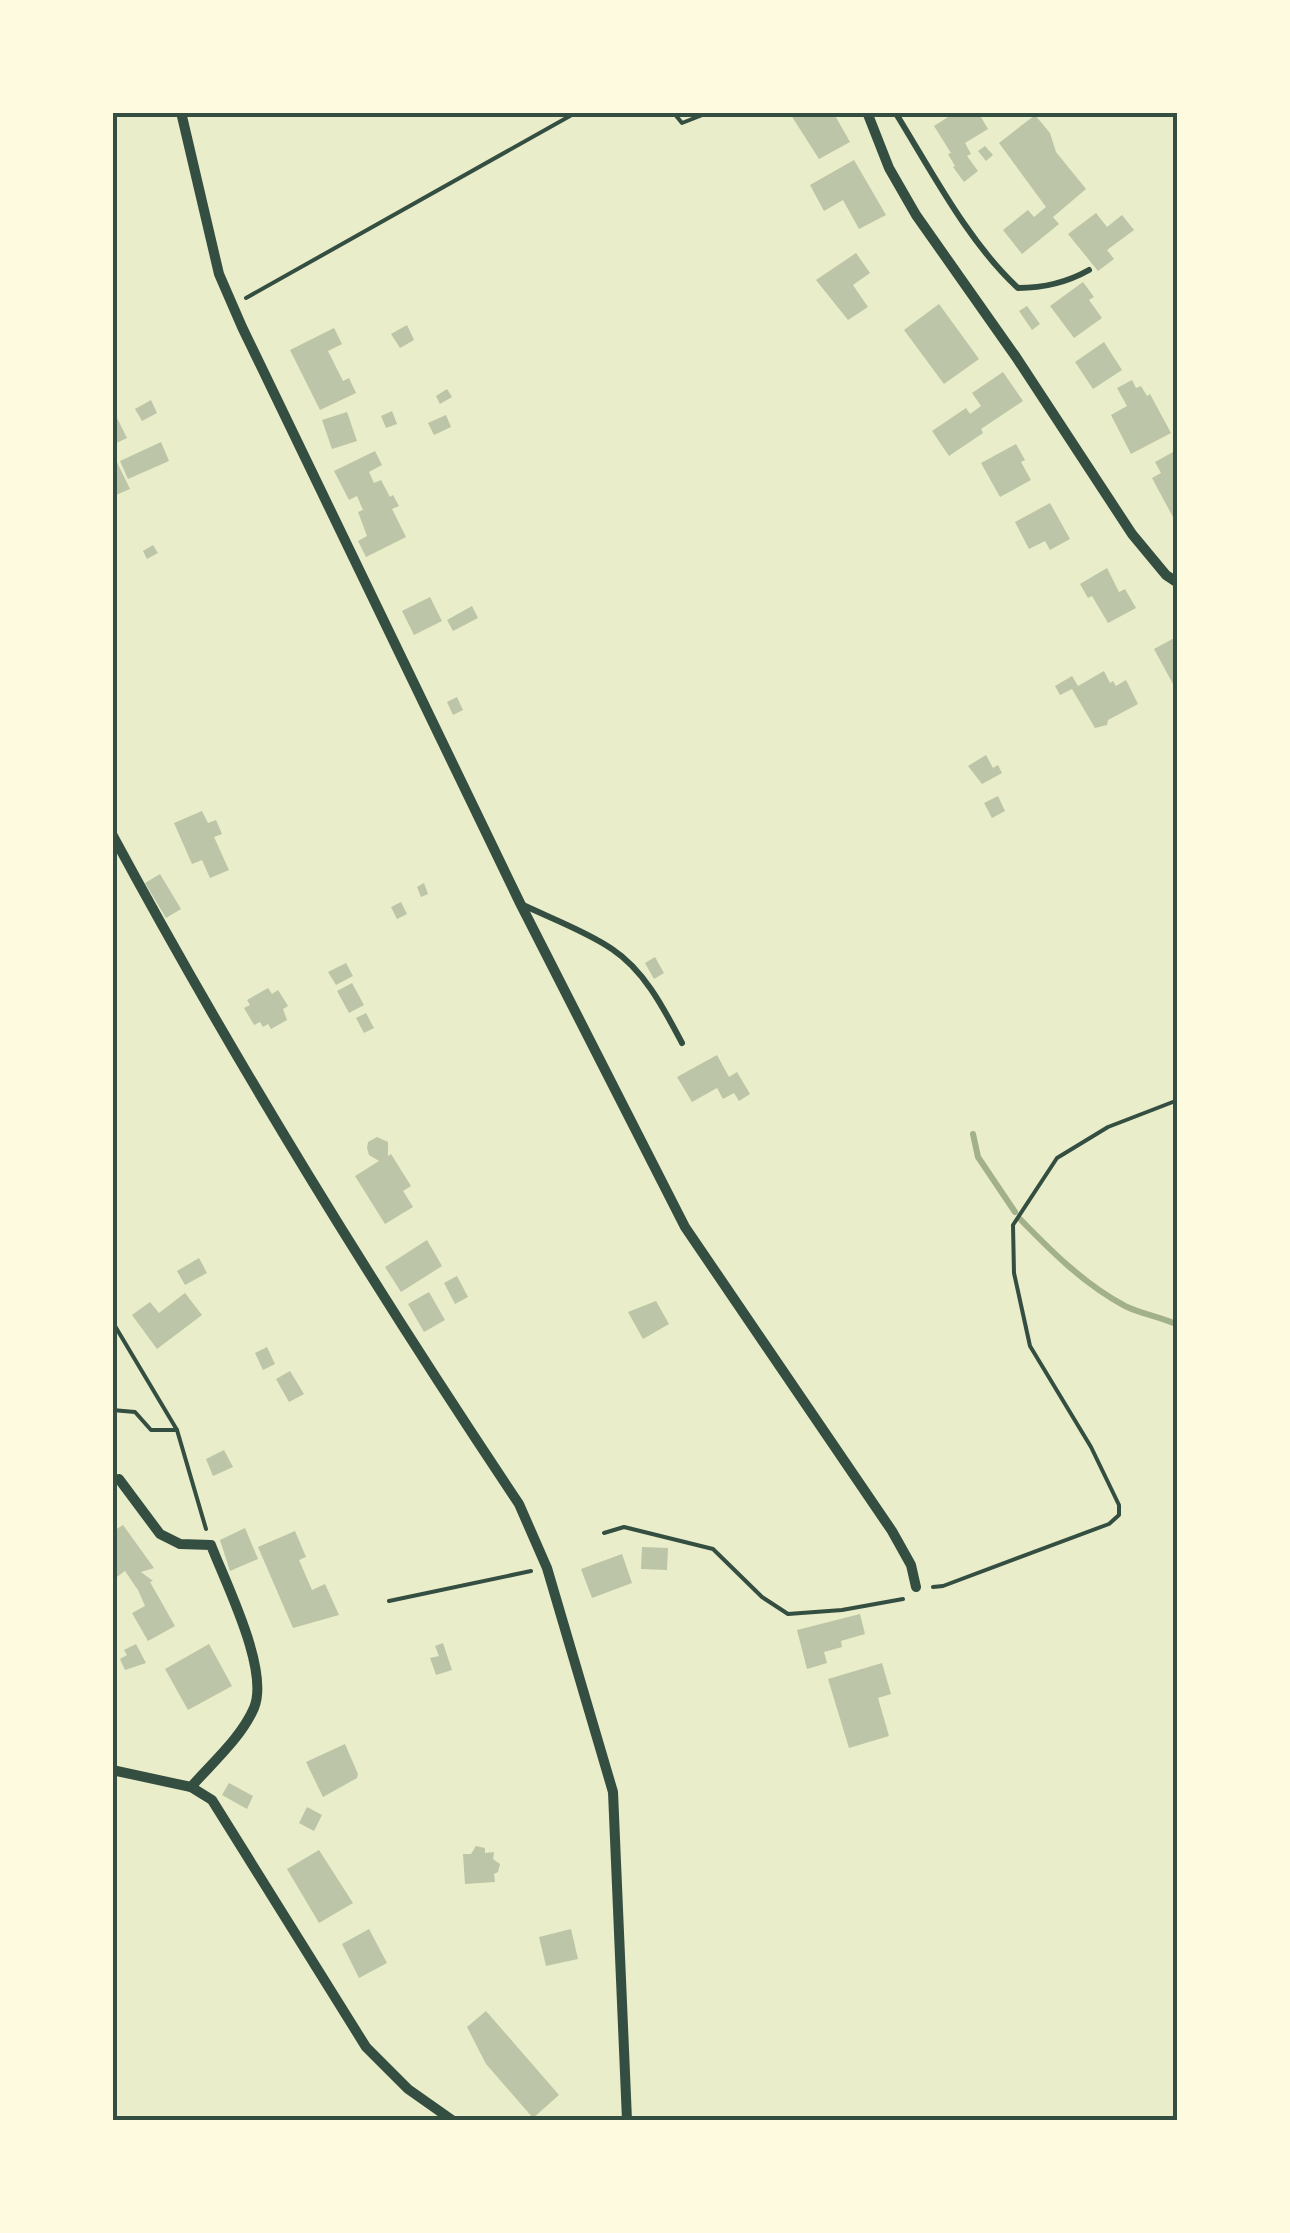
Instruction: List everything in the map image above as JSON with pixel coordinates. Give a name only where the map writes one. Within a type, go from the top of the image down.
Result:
[{"type":"street","points":[[181,112],[218,274],[520,903],[685,1227],[892,1531],[912,1565],[916,1588]]},
{"type":"street","points":[[867,112],[889,168],[916,215],[1016,357],[1132,534],[1166,575],[1178,582]]},
{"type":"street","points":[[112,834],[319,1193],[518,1504],[547,1568],[613,1792],[628,2120]]},
{"type":"street","points":[[119,1479],[160,1534],[180,1544],[211,1545],[255,1662],[256,1705],[242,1728],[191,1787]]},
{"type":"street","points":[[112,1770],[191,1787],[212,1800],[366,2047],[408,2089],[452,2120]]},
{"type":"lane","points":[[895,112],[958,212],[1002,274],[1018,288],[1043,288],[1089,270]]},
{"type":"lane","points":[[520,903],[611,948],[660,1001],[682,1043]]},
{"type":"path","points":[[232,306],[577,112]]},
{"type":"path","points":[[673,112],[682,122],[710,112]]},
{"type":"path","points":[[916,1588],[943,1586],[1110,1524],[1118,1515],[1119,1505],[1091,1448],[1030,1346],[1014,1274],[1013,1225],[1057,1158],[1108,1126],[1178,1100]]},
{"type":"path","points":[[112,1321],[178,1430],[211,1545]]},
{"type":"path","points":[[112,1410],[135,1412],[151,1430],[178,1430]]},
{"type":"path","points":[[604,1533],[624,1528],[713,1550],[762,1597],[788,1614],[904,1599]]},
{"type":"path","points":[[389,1601],[547,1568]]},
{"type":"building","points":[[789,112],[833,112],[850,142],[819,159]]},
{"type":"building","points":[[956,112],[978,112],[988,129],[965,143],[971,154],[967,156],[978,171],[964,182],[934,126]]},
{"type":"building","points":[[1035,115],[1050,133],[1056,152],[1086,189],[1053,217],[1059,224],[1022,254],[1003,230],[1028,210],[1034,217],[1046,207],[999,143]]},
{"type":"building","points":[[985,146],[993,155],[986,161],[978,151]]},
{"type":"building","points":[[854,160],[886,215],[859,229],[843,200],[824,211],[810,185]]},
{"type":"building","points":[[1096,213],[1107,227],[1122,215],[1134,230],[1107,250],[1114,259],[1098,271],[1068,234]]},
{"type":"building","points":[[856,253],[870,273],[853,285],[868,307],[848,320],[816,280]]},
{"type":"building","points":[[1083,282],[1094,297],[1089,300],[1102,318],[1074,338],[1050,306]]},
{"type":"building","points":[[939,304],[979,359],[944,384],[904,330]]},
{"type":"building","points":[[1027,306],[1040,324],[1032,330],[1019,311]]},
{"type":"building","points":[[407,325],[414,340],[400,348],[391,334]]},
{"type":"building","points":[[334,328],[342,344],[328,351],[343,381],[349,378],[356,393],[320,410],[290,350]]},
{"type":"building","points":[[1104,342],[1122,370],[1093,389],[1075,362]]},
{"type":"building","points":[[1003,372],[1023,401],[949,456],[932,431],[966,408],[970,414],[981,406],[972,393]]},
{"type":"building","points":[[1132,380],[1136,388],[1141,386],[1147,396],[1150,394],[1171,433],[1131,454],[1111,415],[1127,406],[1117,388]]},
{"type":"building","points":[[447,389],[452,397],[440,404],[436,396]]},
{"type":"building","points":[[151,400],[157,413],[142,421],[135,409]]},
{"type":"building","points":[[112,408],[127,438],[112,445]]},
{"type":"building","points":[[392,411],[397,424],[386,428],[381,416]]},
{"type":"building","points":[[347,412],[357,441],[332,449],[322,420]]},
{"type":"building","points":[[446,415],[451,427],[434,435],[428,423]]},
{"type":"building","points":[[161,442],[169,461],[128,479],[120,461]]},
{"type":"building","points":[[1016,444],[1031,480],[1000,497],[981,463]]},
{"type":"building","points":[[375,451],[382,465],[369,472],[374,483],[381,480],[390,497],[393,495],[399,506],[392,509],[406,537],[366,557],[358,541],[367,536],[358,512],[363,510],[357,496],[349,500],[334,471]]},
{"type":"building","points":[[112,452],[130,489],[116,495],[112,489]]},
{"type":"building","points":[[1173,452],[1178,460],[1178,517],[1174,519],[1152,478],[1161,473],[1155,462]]},
{"type":"building","points":[[1050,503],[1070,539],[1050,550],[1045,541],[1029,549],[1015,522]]},
{"type":"building","points":[[153,545],[158,553],[147,559],[143,551]]},
{"type":"building","points":[[1107,568],[1119,592],[1125,589],[1136,608],[1108,623],[1080,584]]},
{"type":"building","points":[[430,597],[442,621],[414,635],[402,611]]},
{"type":"building","points":[[472,606],[478,618],[453,631],[447,620]]},
{"type":"building","points":[[1178,636],[1178,681],[1173,684],[1154,649]]},
{"type":"building","points":[[1104,671],[1116,686],[1126,680],[1138,704],[1108,720],[1107,725],[1095,728],[1072,689],[1060,695],[1055,686],[1072,676],[1078,686]]},
{"type":"building","points":[[457,697],[463,710],[453,715],[447,702]]},
{"type":"building","points":[[986,755],[993,768],[998,765],[1002,773],[982,784],[968,766]]},
{"type":"building","points":[[998,796],[1005,811],[992,818],[984,803]]},
{"type":"building","points":[[202,811],[208,823],[216,820],[222,834],[214,837],[229,870],[210,878],[202,860],[192,864],[174,823]]},
{"type":"building","points":[[160,874],[181,909],[166,918],[145,883]]},
{"type":"building","points":[[424,883],[428,894],[421,897],[417,887]]},
{"type":"building","points":[[401,902],[407,914],[397,919],[391,907]]},
{"type":"building","points":[[655,957],[664,973],[654,979],[645,963]]},
{"type":"building","points":[[346,963],[353,976],[336,985],[328,972]]},
{"type":"building","points":[[352,983],[364,1005],[349,1013],[337,991]]},
{"type":"building","points":[[268,988],[272,994],[278,990],[288,1006],[283,1009],[287,1020],[271,1029],[260,1022],[254,1025],[244,1008],[250,1005],[247,1000]]},
{"type":"building","points":[[366,1013],[374,1028],[364,1033],[356,1018]]},
{"type":"building","points":[[717,1055],[729,1077],[737,1072],[750,1094],[739,1101],[734,1093],[723,1099],[717,1088],[692,1102],[677,1077]]},
{"type":"building","points":[[377,1137],[388,1142],[388,1156],[391,1154],[411,1186],[403,1191],[413,1207],[385,1224],[355,1176],[379,1161],[369,1155],[367,1148],[368,1142]]},
{"type":"building","points":[[427,1240],[442,1266],[401,1292],[385,1267]]},
{"type":"building","points":[[199,1258],[207,1273],[185,1285],[177,1271]]},
{"type":"building","points":[[457,1276],[468,1297],[455,1304],[444,1283]]},
{"type":"building","points":[[429,1292],[445,1320],[424,1332],[408,1304]]},
{"type":"building","points":[[185,1293],[202,1315],[157,1349],[132,1315],[150,1302],[159,1313]]},
{"type":"building","points":[[656,1301],[669,1324],[643,1339],[628,1312]]},
{"type":"building","points":[[267,1347],[275,1364],[263,1370],[255,1353]]},
{"type":"building","points":[[290,1371],[304,1394],[289,1402],[276,1379]]},
{"type":"building","points":[[224,1450],[233,1467],[213,1476],[206,1459]]},
{"type":"building","points":[[123,1525],[154,1568],[141,1572],[153,1581],[150,1582],[175,1626],[148,1641],[132,1613],[145,1606],[138,1590],[125,1571],[114,1579],[112,1576],[112,1532]]},
{"type":"building","points":[[245,1528],[258,1559],[230,1571],[220,1540]]},
{"type":"building","points":[[295,1531],[306,1557],[299,1560],[312,1590],[325,1584],[339,1615],[293,1628],[258,1547]]},
{"type":"building","points":[[642,1547],[668,1548],[667,1570],[641,1569]]},
{"type":"building","points":[[622,1554],[632,1583],[592,1598],[581,1569]]},
{"type":"building","points":[[860,1614],[865,1634],[841,1641],[842,1647],[824,1652],[827,1663],[807,1669],[797,1630]]},
{"type":"building","points":[[443,1643],[452,1670],[436,1675],[430,1658],[439,1656],[435,1646]]},
{"type":"building","points":[[136,1644],[146,1663],[125,1670],[120,1659],[127,1655],[124,1650]]},
{"type":"building","points":[[209,1644],[232,1686],[188,1710],[165,1669]]},
{"type":"building","points":[[882,1663],[891,1694],[878,1698],[889,1736],[849,1748],[828,1679]]},
{"type":"building","points":[[345,1744],[357,1778],[323,1797],[306,1762]]},
{"type":"building","points":[[229,1783],[253,1796],[247,1809],[222,1795]]},
{"type":"building","points":[[307,1807],[322,1815],[314,1831],[299,1823]]},
{"type":"building","points":[[476,1846],[485,1848],[485,1853],[494,1852],[493,1859],[500,1864],[494,1874],[495,1882],[465,1884],[463,1854],[471,1854]]},
{"type":"building","points":[[319,1850],[353,1903],[319,1923],[287,1869]]},
{"type":"building","points":[[369,1929],[387,1963],[359,1978],[342,1944]]},
{"type":"building","points":[[571,1929],[578,1959],[546,1966],[539,1937]]},
{"type":"building","points":[[486,2011],[559,2095],[533,2118],[486,2064],[467,2027]]},
{"type":"waterway","points":[[973,1134],[978,1157],[1015,1212]]},
{"type":"waterway","points":[[1020,1219],[1096,1288],[1125,1306],[1178,1325]]}]
